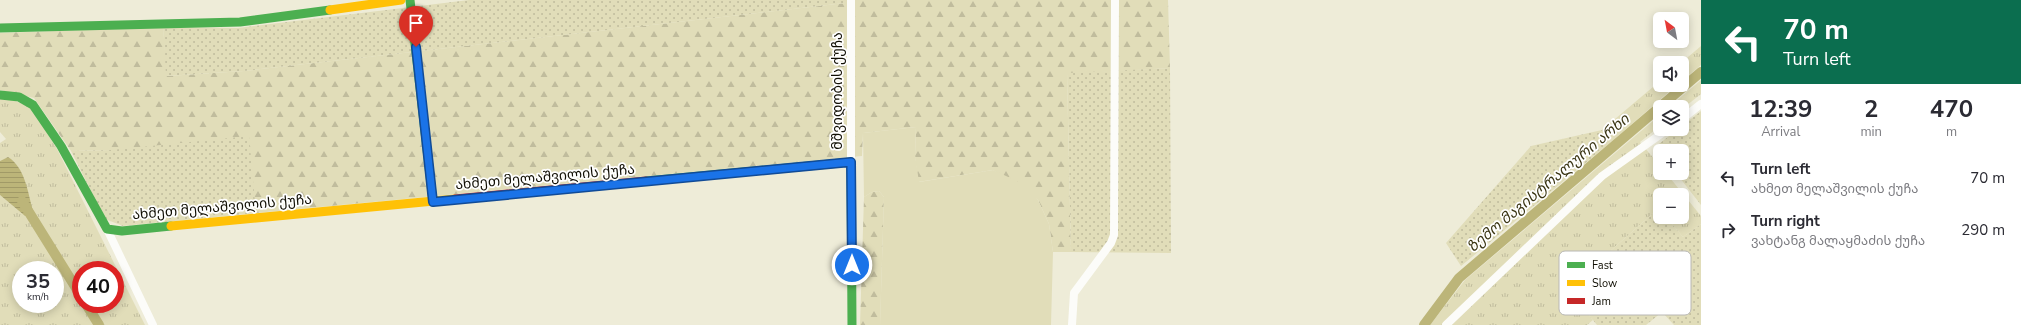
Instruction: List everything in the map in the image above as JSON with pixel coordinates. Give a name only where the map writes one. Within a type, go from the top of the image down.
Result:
[{"type":"street","points":[[0,28],[240,22],[401,0]]},
{"type":"street","points":[[410,0],[433,202]]},
{"type":"street","name":"მშვიდობის ქუჩა","points":[[851,0],[852,325]]},
{"type":"street","points":[[1072,325],[1074,293],[1111,242],[1114,235],[1115,0]]},
{"type":"street","points":[[0,95],[19,97],[33,105],[61,146],[106,229],[153,325]]},
{"type":"street","points":[[1689,113],[1701,104]]},
{"type":"street","points":[[1446,325],[1602,176],[1658,136]]},
{"type":"street","name":"ახმეთ მელაშვილის ქუჩა","points":[[106,229],[122,231],[851,162]]},
{"type":"green space","points":[[469,0],[845,0],[845,3],[244,71],[166,76],[163,27],[238,28]]},
{"type":"green space","points":[[845,0],[1168,0],[1170,68],[1067,74],[1071,252],[1053,252],[1049,224],[1038,200],[993,170],[918,182],[915,156],[916,127],[863,133],[862,156],[256,213],[111,150],[71,151],[34,98],[0,90],[0,33],[163,27],[167,76],[244,71],[845,3]]},
{"type":"green space","points":[[1701,46],[1701,65],[1689,75],[1689,56]]},
{"type":"green space","points":[[1170,68],[1171,253],[1071,252],[1067,73]]},
{"type":"green space","points":[[1701,80],[1701,94],[1689,103],[1689,100],[1677,100],[1687,92],[1689,92],[1689,90]]},
{"type":"green space","points":[[1653,87],[1653,92],[1669,92],[1660,100],[1653,100],[1653,106],[1611,142],[1602,130]]},
{"type":"green space","points":[[0,99],[10,99],[31,107],[57,149],[113,261],[72,261],[72,313],[124,313],[124,283],[145,325],[0,325],[0,195],[25,216],[24,184],[19,168],[8,157],[0,161],[0,143],[6,139],[0,132]]},
{"type":"green space","points":[[1701,111],[1701,205],[1681,180],[1689,180],[1689,144],[1659,144],[1669,136],[1689,136],[1689,120]]},
{"type":"green space","points":[[1653,121],[1653,132],[1640,142],[1653,158],[1653,180],[1672,180],[1678,188],[1653,188],[1653,213],[1610,251],[1559,251],[1559,315],[1589,315],[1593,320],[1587,325],[1430,325],[1465,280]]},
{"type":"green space","points":[[916,127],[915,155],[919,182],[993,170],[1021,183],[1038,200],[1049,224],[1053,252],[1051,325],[880,325],[884,197],[879,191],[872,192],[864,197],[863,133]]},
{"type":"green space","points":[[1602,130],[1611,142],[1461,266],[1446,243],[1531,146]]},
{"type":"green space","points":[[249,136],[256,213],[123,226],[105,219],[71,151],[111,150]]},
{"type":"green space","points":[[879,191],[884,197],[880,325],[860,325],[864,197],[872,192]]},
{"type":"green space","points":[[1689,201],[1701,216],[1701,224],[1683,237],[1672,224],[1689,224]]},
{"type":"green space","points":[[1653,213],[1653,224],[1672,224],[1683,237],[1701,224],[1701,325],[1674,325],[1665,315],[1691,315],[1691,251],[1610,251]]},
{"type":"green space","points":[[1589,315],[1658,315],[1646,325],[1597,325]]},
{"type":"shaded area","points":[[8,157],[14,161],[25,181],[33,211],[25,216],[0,195],[0,161]]},
{"type":"waterway","name":"ზემო მაგისტრალური არხი","points":[[1424,325],[1459,278],[1701,72]]},
{"type":"waterway","name":"ზემო მაგისტრალური არხი","points":[[22,201],[72,282]]},
{"type":"waterway","name":"ზემო მაგისტრალური არხი","points":[[92,313],[99,325]]},
{"type":"traffic: fast","points":[[410,0],[433,202]]},
{"type":"traffic: fast","points":[[0,28],[240,22],[330,10]]},
{"type":"traffic: fast","points":[[0,95],[19,97],[33,105],[61,146],[107,229],[122,231],[171,226]]},
{"type":"traffic: fast","points":[[646,181],[851,162],[852,325]]},
{"type":"traffic: slow","points":[[330,10],[401,0]]},
{"type":"traffic: slow","points":[[171,226],[455,199]]},
{"type":"traffic: jam","points":[[455,199],[646,181]]},
{"type":"route","points":[[416,47],[433,202],[851,162],[852,265]]}]
